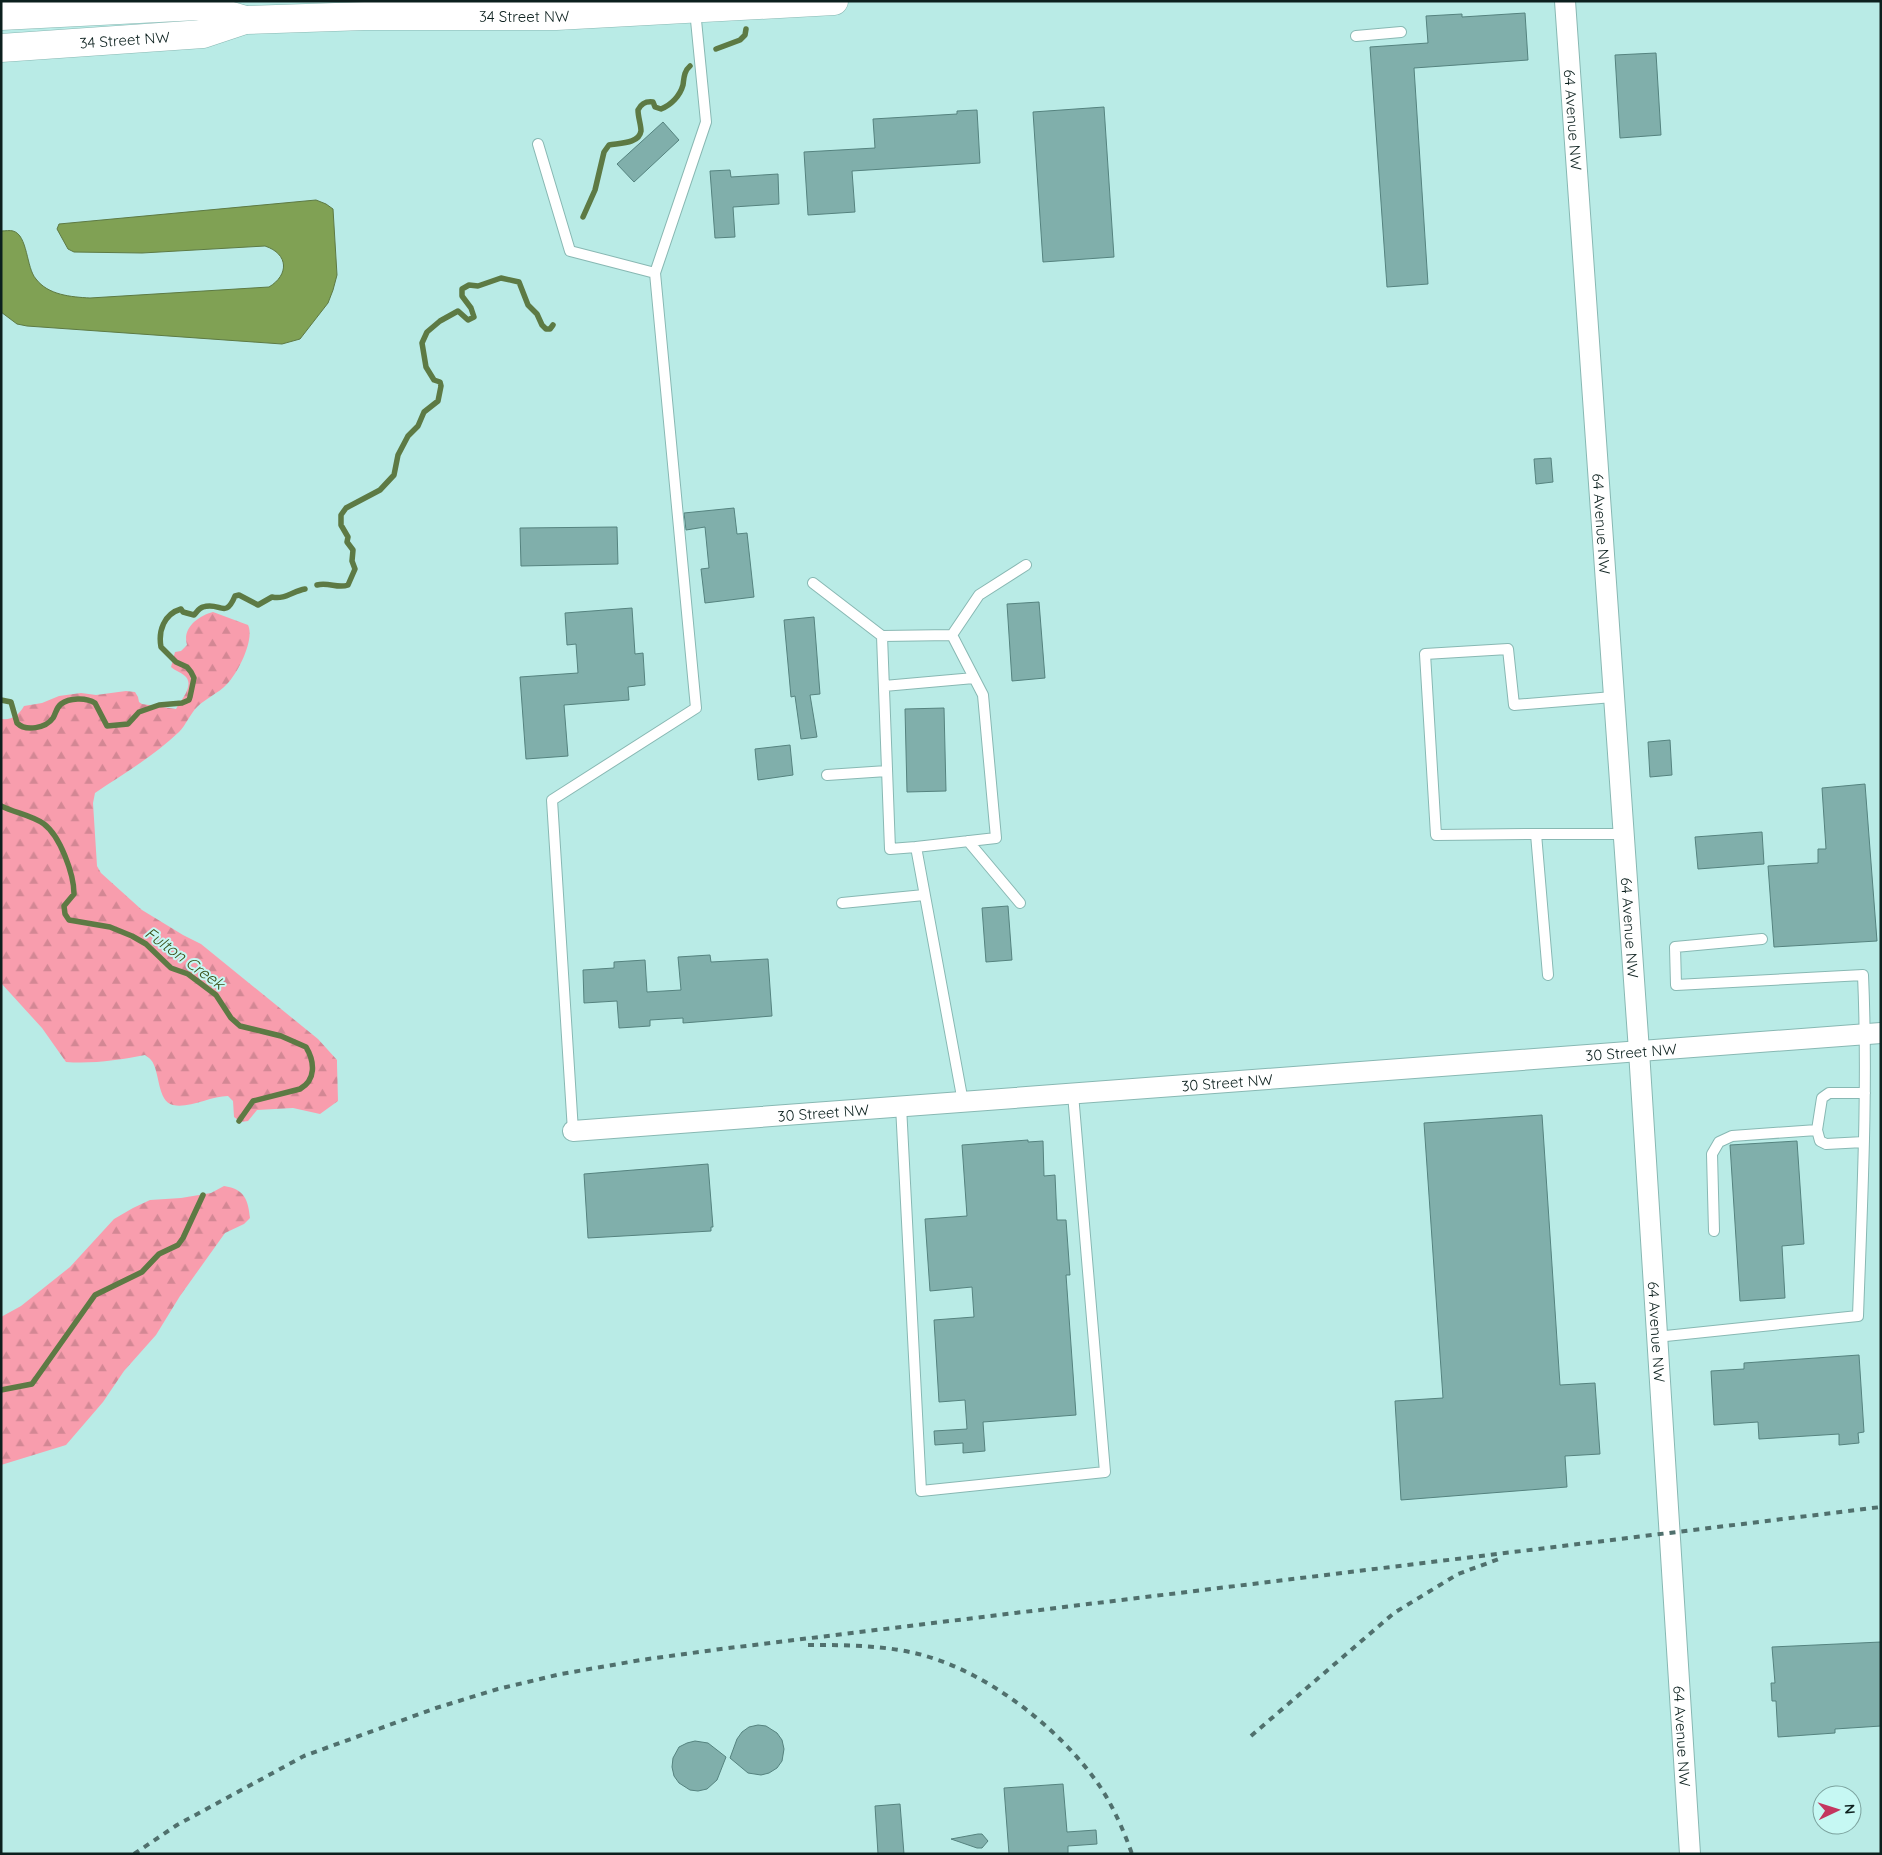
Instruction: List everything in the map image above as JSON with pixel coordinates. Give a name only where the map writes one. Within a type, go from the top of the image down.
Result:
[{"type":"main road","name":"34 Street NW","points":[[1,48],[203,34],[246,20],[365,16],[556,16],[834,1]]},
{"type":"main road","name":"34 Street NW","points":[[1,16],[198,6],[246,20]]},
{"type":"main road","points":[[1,9],[50,13]]},
{"type":"street","name":"64 Avenue NW","points":[[1565,1],[1638,1051],[1690,1854]]},
{"type":"street","name":"30 Street NW","points":[[573,1131],[1873,1033]]},
{"type":"lane","points":[[573,1131],[552,800],[696,708],[654,273],[706,122],[695,9]]},
{"type":"lane","points":[[1356,36],[1401,32]]},
{"type":"lane","points":[[538,144],[570,251],[654,273]]},
{"type":"lane","points":[[952,635],[979,595],[1026,565]]},
{"type":"lane","points":[[813,583],[882,636],[952,635]]},
{"type":"lane","points":[[882,636],[890,849],[996,838],[982,695],[952,635]]},
{"type":"lane","points":[[1614,697],[1514,705],[1508,648],[1426,654],[1436,836],[1623,834]]},
{"type":"lane","points":[[884,686],[974,678]]},
{"type":"lane","points":[[827,775],[887,770]]},
{"type":"lane","points":[[1536,834],[1548,975]]},
{"type":"lane","points":[[968,842],[1020,903]]},
{"type":"lane","points":[[916,847],[963,1102]]},
{"type":"lane","points":[[842,903],[924,895]]},
{"type":"lane","points":[[1656,1336],[1858,1316],[1865,1093],[1873,1033],[1863,975],[1676,985],[1674,946],[1762,939]]},
{"type":"lane","points":[[1864,1142],[1826,1144],[1820,1141],[1817,1130],[1822,1098],[1829,1093],[1865,1093]]},
{"type":"lane","points":[[901,1106],[921,1491],[1105,1472],[1073,1094]]},
{"type":"lane","points":[[1714,1232],[1712,1154],[1719,1142],[1732,1136],[1817,1130]]},
{"type":"green space","points":[[213,612],[248,625],[250,631],[249,639],[244,656],[227,684],[197,707],[179,732],[149,757],[95,793],[93,803],[97,866],[101,873],[142,910],[201,944],[318,1039],[337,1060],[338,1101],[320,1114],[293,1108],[257,1110],[248,1121],[241,1122],[234,1117],[233,1101],[228,1096],[179,1106],[168,1103],[161,1092],[154,1065],[151,1059],[145,1055],[106,1061],[66,1062],[42,1028],[1,983],[1,719],[15,717],[24,706],[42,703],[59,696],[81,693],[96,695],[126,691],[135,692],[139,702],[142,704],[176,709],[189,684],[185,676],[171,667],[175,652],[181,651],[187,645],[187,633],[192,624],[202,616]]},
{"type":"green space","points":[[224,1186],[237,1190],[244,1196],[250,1218],[244,1224],[225,1233],[180,1296],[156,1335],[124,1371],[103,1402],[66,1445],[1,1465],[1,1317],[21,1306],[70,1267],[114,1219],[150,1200],[181,1198],[211,1193]]},
{"type":"shaded area","points":[[316,200],[333,209],[337,275],[328,303],[300,339],[282,344],[27,326],[17,324],[1,312],[1,231],[12,231],[22,239],[30,267],[41,284],[53,292],[68,296],[90,298],[269,287],[280,277],[284,265],[279,254],[265,246],[142,253],[74,252],[68,249],[57,229],[59,224]]},
{"type":"building","points":[[1525,13],[1528,60],[1414,68],[1428,284],[1387,287],[1370,47],[1428,43],[1426,16],[1462,14],[1462,17]]},
{"type":"building","points":[[1656,53],[1661,135],[1620,138],[1615,55]]},
{"type":"building","points":[[1104,107],[1114,257],[1043,262],[1033,112]]},
{"type":"building","points":[[977,110],[980,163],[852,171],[855,212],[808,215],[804,152],[875,148],[873,119],[957,114],[957,111]]},
{"type":"building","points":[[663,122],[679,140],[634,182],[617,164]]},
{"type":"building","points":[[730,170],[731,177],[778,174],[779,204],[733,207],[735,237],[715,238],[710,171]]},
{"type":"building","points":[[1551,458],[1553,482],[1536,484],[1534,459]]},
{"type":"building","points":[[734,508],[737,534],[747,533],[754,597],[705,603],[701,569],[709,568],[705,527],[686,530],[684,513]]},
{"type":"building","points":[[617,527],[618,564],[521,566],[520,528]]},
{"type":"building","points":[[1039,602],[1045,678],[1012,681],[1007,604]]},
{"type":"building","points":[[632,608],[635,654],[643,653],[645,685],[628,687],[629,700],[564,705],[568,756],[526,759],[520,677],[578,673],[576,644],[567,645],[565,613]]},
{"type":"building","points":[[814,617],[820,694],[810,695],[817,737],[801,739],[795,696],[791,697],[784,620]]},
{"type":"building","points":[[944,708],[946,791],[907,792],[905,709]]},
{"type":"building","points":[[1670,740],[1672,775],[1650,777],[1648,742]]},
{"type":"building","points":[[790,745],[793,775],[758,780],[755,749]]},
{"type":"building","points":[[1865,784],[1877,941],[1774,947],[1768,866],[1818,863],[1818,849],[1826,849],[1822,788]]},
{"type":"building","points":[[1762,832],[1764,864],[1698,869],[1695,837]]},
{"type":"building","points":[[1008,906],[1012,960],[986,962],[982,908]]},
{"type":"building","points":[[710,955],[711,962],[768,959],[772,1016],[683,1023],[683,1018],[650,1020],[650,1026],[619,1028],[617,1001],[584,1003],[583,970],[614,968],[614,962],[645,960],[647,992],[681,990],[678,957]]},
{"type":"building","points":[[1542,1115],[1560,1385],[1595,1383],[1600,1454],[1565,1456],[1567,1487],[1401,1500],[1395,1401],[1443,1398],[1424,1123]]},
{"type":"building","points":[[1028,1140],[1028,1142],[1043,1141],[1044,1176],[1055,1175],[1057,1220],[1066,1220],[1070,1275],[1066,1275],[1076,1415],[983,1422],[985,1451],[963,1453],[963,1443],[935,1445],[934,1431],[967,1429],[965,1400],[939,1402],[934,1320],[974,1317],[972,1287],[930,1291],[925,1219],[967,1216],[962,1145]]},
{"type":"building","points":[[1797,1141],[1804,1244],[1782,1246],[1785,1298],[1740,1301],[1730,1145]]},
{"type":"building","points":[[708,1164],[713,1227],[711,1227],[711,1231],[588,1238],[584,1174]]},
{"type":"building","points":[[1859,1355],[1864,1432],[1858,1433],[1859,1443],[1839,1445],[1839,1434],[1759,1439],[1758,1422],[1714,1425],[1711,1371],[1744,1369],[1744,1363]]},
{"type":"building","points":[[1881,1642],[1881,1726],[1835,1729],[1835,1733],[1778,1737],[1776,1701],[1772,1701],[1771,1683],[1775,1683],[1772,1647]]},
{"type":"building","points":[[766,1726],[777,1733],[782,1740],[784,1749],[782,1761],[777,1768],[761,1775],[748,1773],[730,1758],[737,1739],[742,1732],[749,1727]]},
{"type":"building","points":[[695,1741],[708,1743],[726,1757],[717,1780],[707,1789],[698,1791],[690,1790],[679,1783],[674,1776],[672,1767],[673,1758],[679,1747]]},
{"type":"building","points":[[1063,1784],[1067,1832],[1096,1830],[1097,1844],[1068,1846],[1068,1854],[1009,1854],[1004,1788]]},
{"type":"building","points":[[900,1804],[904,1854],[878,1854],[875,1806]]},
{"type":"building","points":[[982,1834],[988,1841],[982,1848],[951,1839]]},
{"type":"waterway","name":"Fulton Creek","points":[[716,49],[740,40],[745,35],[746,29]]},
{"type":"waterway","name":"Fulton Creek","points":[[583,217],[595,190],[604,152],[609,145],[633,141],[637,138],[641,131],[638,110],[640,106],[644,103],[653,102],[655,107],[661,109],[672,103],[680,93],[685,72],[690,66]]},
{"type":"waterway","name":"Fulton Creek","points":[[317,585],[348,585],[355,569],[352,561],[353,550],[347,542],[348,537],[341,525],[341,515],[346,508],[380,490],[394,475],[398,455],[408,436],[418,426],[424,412],[438,401],[440,382],[434,380],[426,367],[422,343],[427,332],[440,321],[458,311],[468,320],[474,317],[471,308],[462,296],[462,289],[469,285],[478,286],[501,278],[519,282],[528,305],[537,314],[542,325],[546,329],[550,329],[553,325]]},
{"type":"waterway","name":"Fulton Creek","points":[[1,700],[11,702],[17,723],[30,728],[46,724],[53,718],[61,704],[68,700],[78,699],[95,703],[107,726],[128,724],[139,712],[159,705],[182,703],[189,700],[194,678],[187,667],[176,662],[161,647],[160,641],[160,635],[166,619],[175,611],[181,609],[183,612],[194,615],[203,607],[225,608],[228,607],[235,596],[239,595],[258,605],[272,597],[277,598],[305,589]]},
{"type":"waterway","name":"Fulton Creek","points":[[1,806],[44,824],[61,846],[72,876],[74,894],[64,906],[65,914],[69,920],[110,927],[132,936],[146,944],[171,968],[188,974],[216,995],[231,1018],[240,1026],[281,1036],[306,1047],[312,1065],[309,1081],[300,1089],[253,1101],[239,1121]]},
{"type":"waterway","name":"Fulton Creek","points":[[1,1390],[32,1384],[95,1295],[142,1272],[159,1254],[178,1245],[203,1195]]},
{"type":"railway","points":[[134,1854],[177,1825],[304,1756],[436,1708],[498,1689],[561,1674],[721,1649],[1881,1507]]},
{"type":"railway","points":[[1251,1736],[1394,1613],[1458,1574],[1499,1559]]},
{"type":"railway","points":[[808,1645],[846,1645],[910,1652],[937,1660],[991,1685],[1040,1721],[1082,1763],[1109,1801],[1132,1854]]}]
